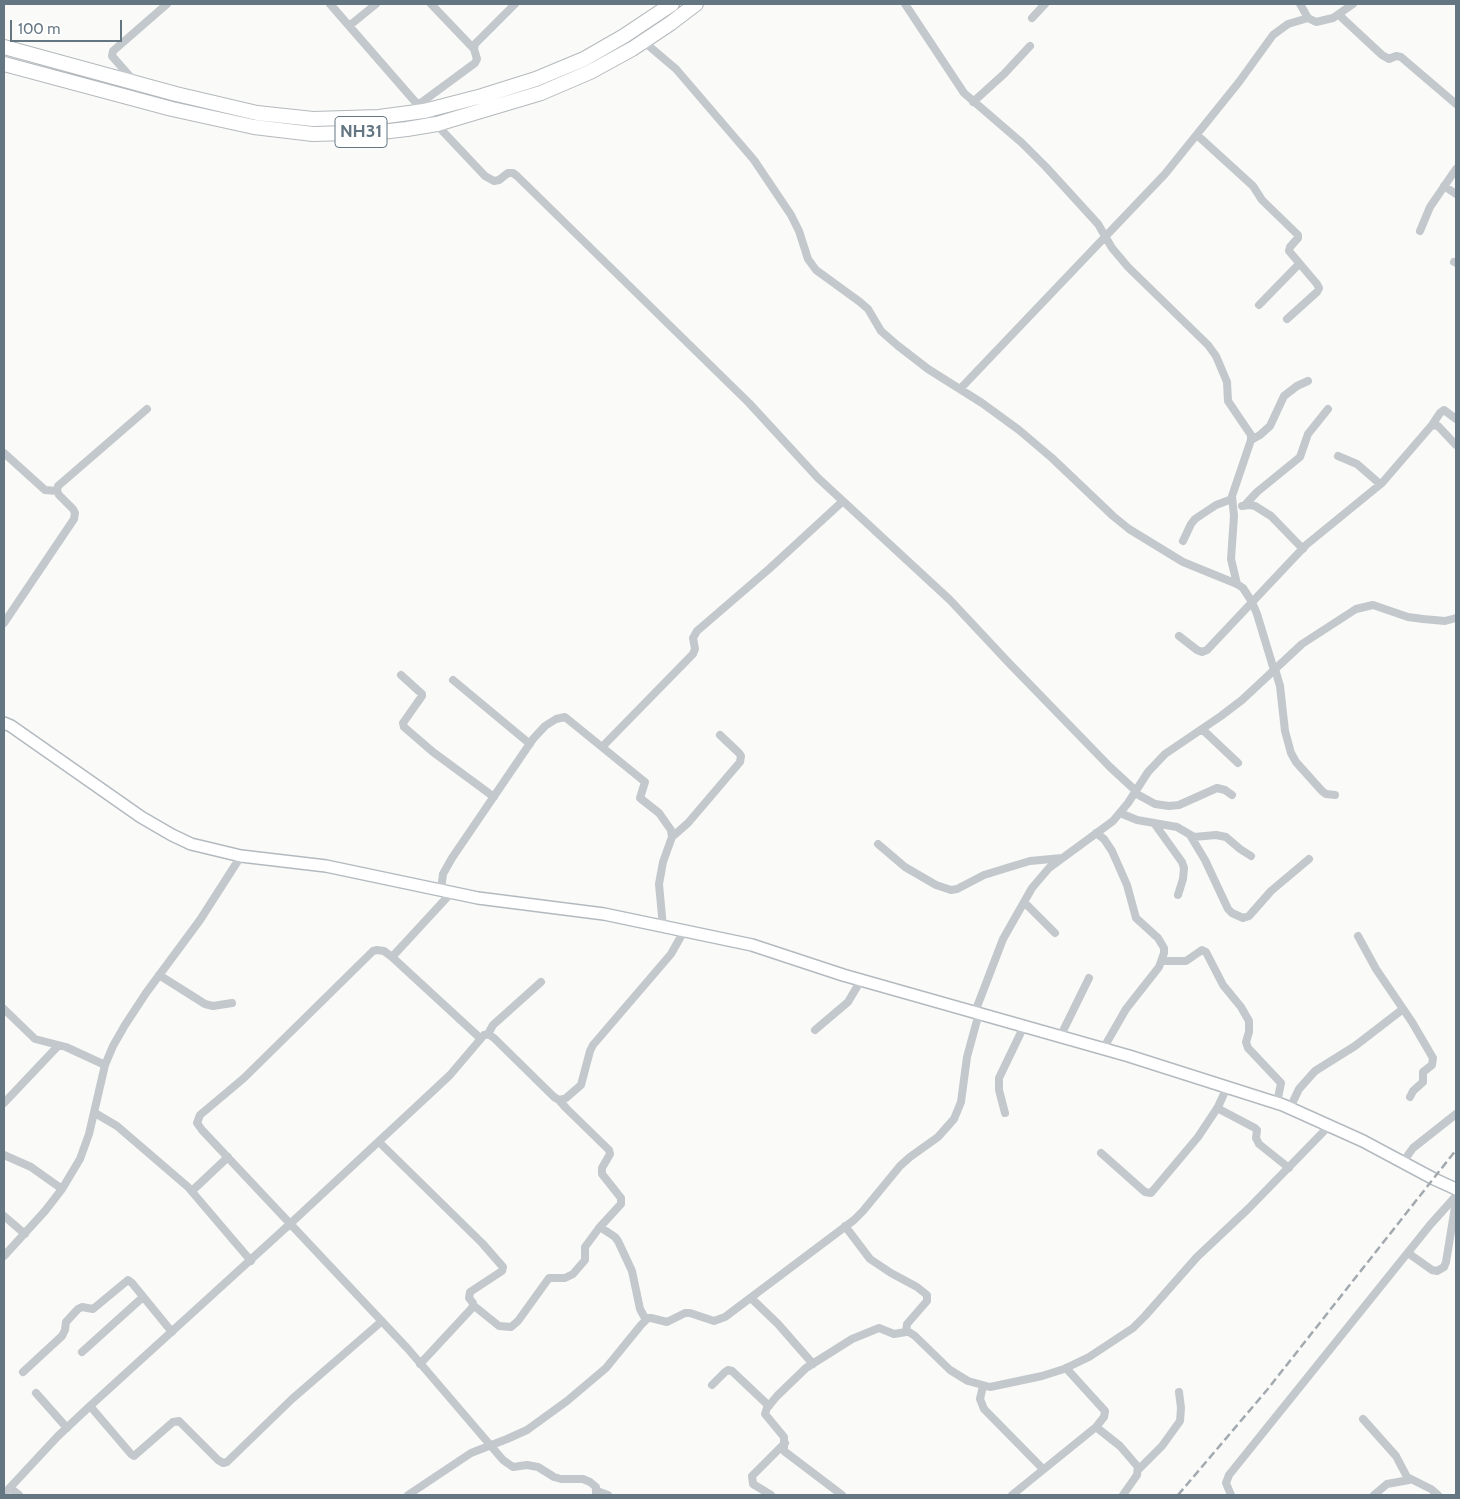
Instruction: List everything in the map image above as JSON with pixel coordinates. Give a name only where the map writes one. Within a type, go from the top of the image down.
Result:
[{"type":"highway","name":"NH31","points":[[4,47],[176,94],[257,113],[314,120],[379,117],[482,96],[536,79],[584,59],[624,36],[672,4]]},
{"type":"highway","name":"NH31","points":[[4,64],[172,109],[254,128],[313,134],[381,132],[437,124],[541,93],[590,72],[643,41],[696,4]]},
{"type":"street","points":[[136,83],[112,56],[113,51],[167,4]]},
{"type":"street","points":[[330,4],[421,108],[489,179],[499,180],[508,173],[516,176],[722,376],[800,460],[950,600],[1136,792],[1155,804],[1169,806],[1179,804],[1218,788],[1232,795]]},
{"type":"street","points":[[349,26],[376,4]]},
{"type":"street","points":[[421,108],[475,63],[477,54],[431,4]]},
{"type":"street","points":[[474,49],[478,40],[515,4]]},
{"type":"street","points":[[905,4],[964,93],[1034,154],[1090,213],[1117,254],[1128,267],[1212,350],[1225,377],[1228,401],[1249,430],[1251,440],[1233,490],[1232,499],[1234,510],[1231,559],[1237,584]]},
{"type":"street","points":[[1032,18],[1045,4]]},
{"type":"street","points":[[1300,4],[1308,18],[1316,22],[1322,22],[1339,15],[1353,4]]},
{"type":"street","points":[[1339,15],[1382,55],[1389,59],[1396,56],[1401,57],[1456,104]]},
{"type":"street","points":[[960,389],[1165,174],[1273,35],[1288,24],[1308,18]]},
{"type":"street","points":[[643,41],[672,65],[754,160],[791,215],[808,258],[816,270],[868,309],[881,331],[928,369],[982,402],[1020,430],[1129,529],[1183,562],[1237,584],[1247,592],[1280,686],[1288,744],[1291,753],[1296,762],[1326,794],[1335,795]]},
{"type":"street","points":[[973,102],[1004,74],[1030,46]]},
{"type":"street","points":[[1197,135],[1253,186],[1265,203],[1298,235],[1298,239],[1289,250],[1290,254],[1319,288],[1287,319]]},
{"type":"street","points":[[1420,231],[1430,207],[1456,169]]},
{"type":"street","points":[[1444,186],[1456,194]]},
{"type":"street","points":[[1259,305],[1299,264]]},
{"type":"street","points":[[1251,440],[1270,426],[1284,396],[1297,386],[1308,381]]},
{"type":"street","points":[[57,491],[62,481],[147,409]]},
{"type":"street","points":[[1234,510],[1245,505],[1257,492],[1300,457],[1308,434],[1328,409]]},
{"type":"street","points":[[1179,636],[1197,650],[1205,652],[1303,549],[1380,484],[1432,425],[1440,413],[1444,410],[1456,419]]},
{"type":"street","points":[[1432,425],[1438,426],[1456,445]]},
{"type":"street","points":[[4,452],[45,490],[57,491],[75,513],[74,519],[4,622]]},
{"type":"street","points":[[1338,456],[1357,464],[1380,484]]},
{"type":"street","points":[[1183,541],[1190,524],[1195,519],[1216,505],[1232,499]]},
{"type":"street","points":[[602,747],[694,654],[693,638],[697,631],[843,501]]},
{"type":"street","points":[[1245,505],[1255,506],[1270,516],[1303,549]]},
{"type":"street","points":[[408,1495],[464,1458],[527,1430],[567,1401],[606,1368],[646,1320],[651,1318],[666,1322],[685,1313],[708,1320],[718,1320],[725,1317],[864,1211],[900,1166],[938,1137],[954,1119],[961,1102],[967,1057],[977,1013],[1000,947],[1024,902],[1041,877],[1120,812],[1136,792],[1148,772],[1165,754],[1242,700],[1302,644],[1344,615],[1364,606],[1380,606],[1408,617],[1423,620],[1445,621],[1456,618]]},
{"type":"street","points":[[401,675],[422,696],[403,723],[404,727],[494,797]]},
{"type":"street","points":[[453,680],[530,744]]},
{"type":"street","points":[[446,891],[442,880],[446,868],[530,744],[545,726],[556,719],[565,717],[645,782],[640,798],[665,821],[671,830],[672,836],[663,862],[659,884],[664,927]]},
{"type":"street","points":[[6,723],[118,802],[172,835],[204,848],[241,856],[326,866],[478,898],[604,914],[752,945],[861,980],[1060,1036],[1276,1103],[1362,1140],[1456,1189]]},
{"type":"street","points":[[1202,729],[1238,763]]},
{"type":"street","points":[[672,836],[688,823],[740,762],[741,756],[739,753],[720,735]]},
{"type":"street","points":[[1120,812],[1138,820],[1177,827],[1194,837],[1216,835],[1226,837],[1240,850],[1251,856]]},
{"type":"street","points":[[1154,823],[1182,862],[1184,868],[1183,879],[1178,895]]},
{"type":"street","points":[[1096,833],[1104,839],[1112,851],[1127,885],[1136,918],[1163,943],[1164,953],[1159,967],[1126,1008],[1103,1049]]},
{"type":"street","points":[[1190,835],[1202,854],[1228,909],[1243,918],[1249,916],[1271,891],[1309,859]]},
{"type":"street","points":[[878,844],[906,867],[936,885],[951,890],[984,876],[1030,861],[1062,858]]},
{"type":"street","points":[[4,1256],[62,1189],[80,1159],[95,1113],[105,1065],[125,1025],[200,920],[241,856]]},
{"type":"street","points":[[392,957],[446,891]]},
{"type":"street","points":[[1024,902],[1055,932]]},
{"type":"street","points":[[559,1100],[566,1098],[580,1085],[593,1045],[671,954],[684,931]]},
{"type":"street","points":[[1358,936],[1376,969],[1403,1009],[1433,1061],[1432,1065],[1424,1072],[1423,1082],[1413,1091],[1410,1097]]},
{"type":"street","points":[[379,1142],[482,1243],[503,1267],[502,1272],[470,1292],[469,1298],[473,1305],[499,1326],[511,1327],[518,1321],[549,1278],[568,1278],[578,1268],[586,1257],[585,1247],[600,1227],[620,1207],[622,1202],[621,1198],[602,1174],[602,1168],[610,1157],[610,1152],[494,1038],[484,1036],[392,957],[380,950],[373,951],[244,1078],[200,1116],[198,1126],[382,1321],[503,1460],[512,1467],[533,1466],[554,1477],[583,1479],[593,1484],[596,1493],[608,1495]]},
{"type":"street","points":[[1162,961],[1186,961],[1202,950],[1206,952],[1223,985],[1241,1006],[1249,1021],[1249,1032],[1246,1042],[1248,1048],[1280,1083],[1276,1103]]},
{"type":"street","points":[[159,975],[205,1004],[213,1006],[232,1003]]},
{"type":"street","points":[[1060,1036],[1089,978]]},
{"type":"street","points":[[815,1030],[848,1002],[861,980]]},
{"type":"street","points":[[19,1495],[7,1491],[67,1428],[379,1142],[450,1075],[493,1025],[541,982]]},
{"type":"street","points":[[4,1009],[35,1039],[80,1053],[105,1065]]},
{"type":"street","points":[[1290,1108],[1299,1089],[1315,1070],[1355,1046],[1403,1009]]},
{"type":"street","points":[[1005,1113],[998,1090],[999,1078],[1024,1026]]},
{"type":"street","points":[[4,1103],[58,1046]]},
{"type":"street","points":[[1101,1153],[1145,1192],[1151,1193],[1198,1137],[1217,1108],[1227,1088]]},
{"type":"street","points":[[1217,1108],[1255,1128],[1259,1144],[1289,1168]]},
{"type":"street","points":[[95,1113],[127,1134],[192,1191],[251,1261]]},
{"type":"street","points":[[1403,1162],[1413,1148],[1456,1114]]},
{"type":"street","points":[[842,1495],[787,1454],[784,1449],[785,1443],[782,1434],[766,1417],[766,1412],[770,1406],[796,1376],[852,1339],[876,1329],[882,1329],[894,1334],[906,1332],[915,1336],[950,1370],[968,1381],[982,1386],[990,1387],[1042,1376],[1066,1368],[1089,1357],[1133,1328],[1197,1257],[1248,1209],[1329,1126]]},
{"type":"street","points":[[4,1155],[31,1167],[62,1189]]},
{"type":"street","points":[[192,1191],[228,1157]]},
{"type":"street","points":[[1231,1495],[1226,1484],[1229,1475],[1456,1196]]},
{"type":"street","points":[[1408,1254],[1432,1270],[1437,1271],[1444,1267],[1456,1201]]},
{"type":"street","points":[[4,1216],[25,1234]]},
{"type":"street","points":[[845,1226],[870,1259],[891,1273],[917,1286],[927,1295],[928,1301],[907,1324],[906,1332]]},
{"type":"street","points":[[600,1227],[618,1241],[632,1271],[640,1309],[646,1320]]},
{"type":"street","points":[[23,1372],[62,1336],[66,1322],[78,1309],[82,1307],[93,1309],[128,1280],[172,1332]]},
{"type":"street","points":[[82,1352],[144,1297]]},
{"type":"street","points":[[751,1298],[784,1330],[813,1364]]},
{"type":"street","points":[[420,1364],[473,1305]]},
{"type":"street","points":[[90,1406],[134,1456],[173,1422],[179,1421],[218,1460],[223,1463],[227,1462],[292,1399],[382,1321]]},
{"type":"street","points":[[1012,1495],[1096,1427],[1104,1417],[1104,1411],[1066,1368]]},
{"type":"street","points":[[712,1385],[725,1372],[728,1370],[732,1371],[770,1406]]},
{"type":"street","points":[[982,1386],[980,1399],[984,1409],[1043,1469]]},
{"type":"street","points":[[1123,1495],[1135,1478],[1138,1470],[1162,1446],[1180,1421],[1179,1392]]},
{"type":"street","points":[[36,1393],[67,1428]]},
{"type":"street","points":[[1363,1419],[1396,1456],[1404,1473],[1410,1480],[1431,1489],[1438,1495]]},
{"type":"street","points":[[1096,1427],[1136,1462],[1138,1470]]},
{"type":"street","points":[[768,1495],[753,1484],[752,1476],[785,1443]]},
{"type":"street","points":[[1374,1495],[1387,1484],[1410,1480]]},
{"type":"railway","points":[[1178,1495],[1267,1390],[1456,1150]]}]
